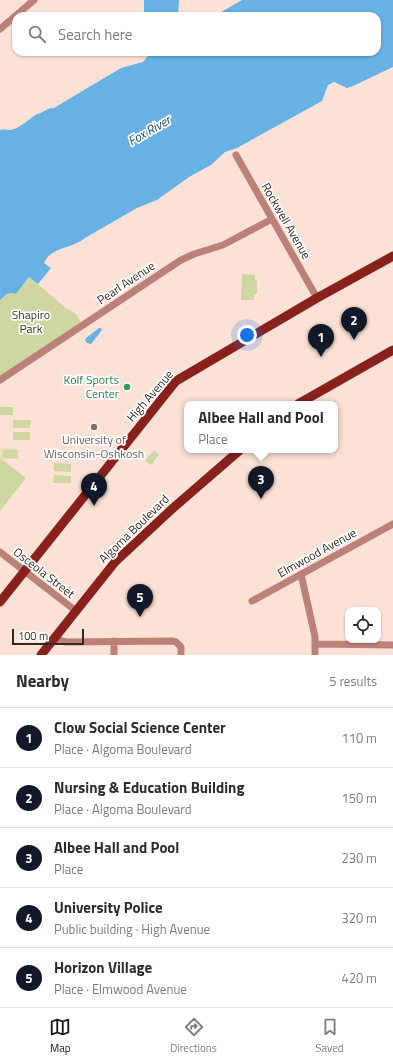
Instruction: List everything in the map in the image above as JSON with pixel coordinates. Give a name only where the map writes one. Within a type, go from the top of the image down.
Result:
[{"type":"main road","name":"High Avenue","points":[[0,602],[176,380],[393,256]]},
{"type":"main road","points":[[303,401],[393,350]]},
{"type":"main road","name":"Algoma Boulevard","points":[[44,653],[53,639],[115,562],[172,509],[237,453]]},
{"type":"street","points":[[19,12],[34,0]]},
{"type":"street","points":[[0,28],[12,18]]},
{"type":"street","name":"Rockwell Avenue","points":[[236,155],[318,298]]},
{"type":"street","name":"Pearl Avenue","points":[[0,380],[181,260],[194,254],[223,245],[272,219]]},
{"type":"street","name":"Elmwood Avenue","points":[[252,601],[393,524]]},
{"type":"street","name":"Osceola Street","points":[[0,552],[76,610]]},
{"type":"street","points":[[301,574],[315,638],[315,655]]},
{"type":"street","points":[[53,639],[66,642],[176,642],[181,647],[181,655]]},
{"type":"street","points":[[114,641],[114,655]]},
{"type":"street","points":[[315,644],[393,644]]},
{"type":"green space","points":[[242,274],[255,275],[255,280],[257,281],[257,294],[254,294],[254,300],[241,300]]},
{"type":"green space","name":"Shapiro Park","points":[[29,277],[67,309],[75,313],[82,326],[0,377],[0,300],[9,293],[16,294]]},
{"type":"green space","points":[[0,407],[13,407],[13,415],[0,415]]},
{"type":"green space","points":[[13,420],[31,420],[30,428],[13,428]]},
{"type":"green space","points":[[13,432],[30,432],[30,440],[13,440]]},
{"type":"green space","points":[[3,450],[17,450],[17,458],[3,458]]},
{"type":"green space","points":[[154,450],[159,455],[151,465],[145,461]]},
{"type":"green space","points":[[54,452],[71,452],[71,460],[54,459]]},
{"type":"green space","points":[[0,458],[26,478],[0,511]]},
{"type":"green space","points":[[54,463],[71,464],[71,472],[54,471]]},
{"type":"green space","points":[[54,475],[71,476],[71,483],[53,483]]},
{"type":"sand","points":[[0,448],[19,449],[19,459],[0,459]],"holes":[[[3,450],[17,450],[17,458],[3,458]]]},
{"type":"water","points":[[144,0],[179,0],[178,12],[144,12]]},
{"type":"water","name":"Fox River","points":[[242,0],[393,0],[393,67],[347,88],[334,82],[328,85],[322,101],[237,148],[225,152],[211,165],[189,177],[157,200],[137,208],[80,242],[52,253],[47,257],[44,263],[51,268],[38,284],[29,277],[16,294],[9,293],[0,300],[0,130],[17,128],[37,114],[54,108],[121,68],[143,62],[148,56],[381,56],[381,12],[223,11]]},
{"type":"water","points":[[99,328],[102,330],[91,344],[87,343],[85,340],[86,338]]},
{"type":"place","name":"Nursing & Education Building","points":[[354,340]]},
{"type":"place","name":"Clow Social Science Center","points":[[321,357]]},
{"type":"place","name":"Kolf Sports Center","points":[[127,387]]},
{"type":"place","name":"University of Wisconsin-Oshkosh","points":[[94,427]]},
{"type":"place","name":"Albee Hall and Pool","points":[[261,499]]},
{"type":"place","name":"University Police","points":[[94,506]]},
{"type":"place","name":"Horizon Village","points":[[140,617]]}]
